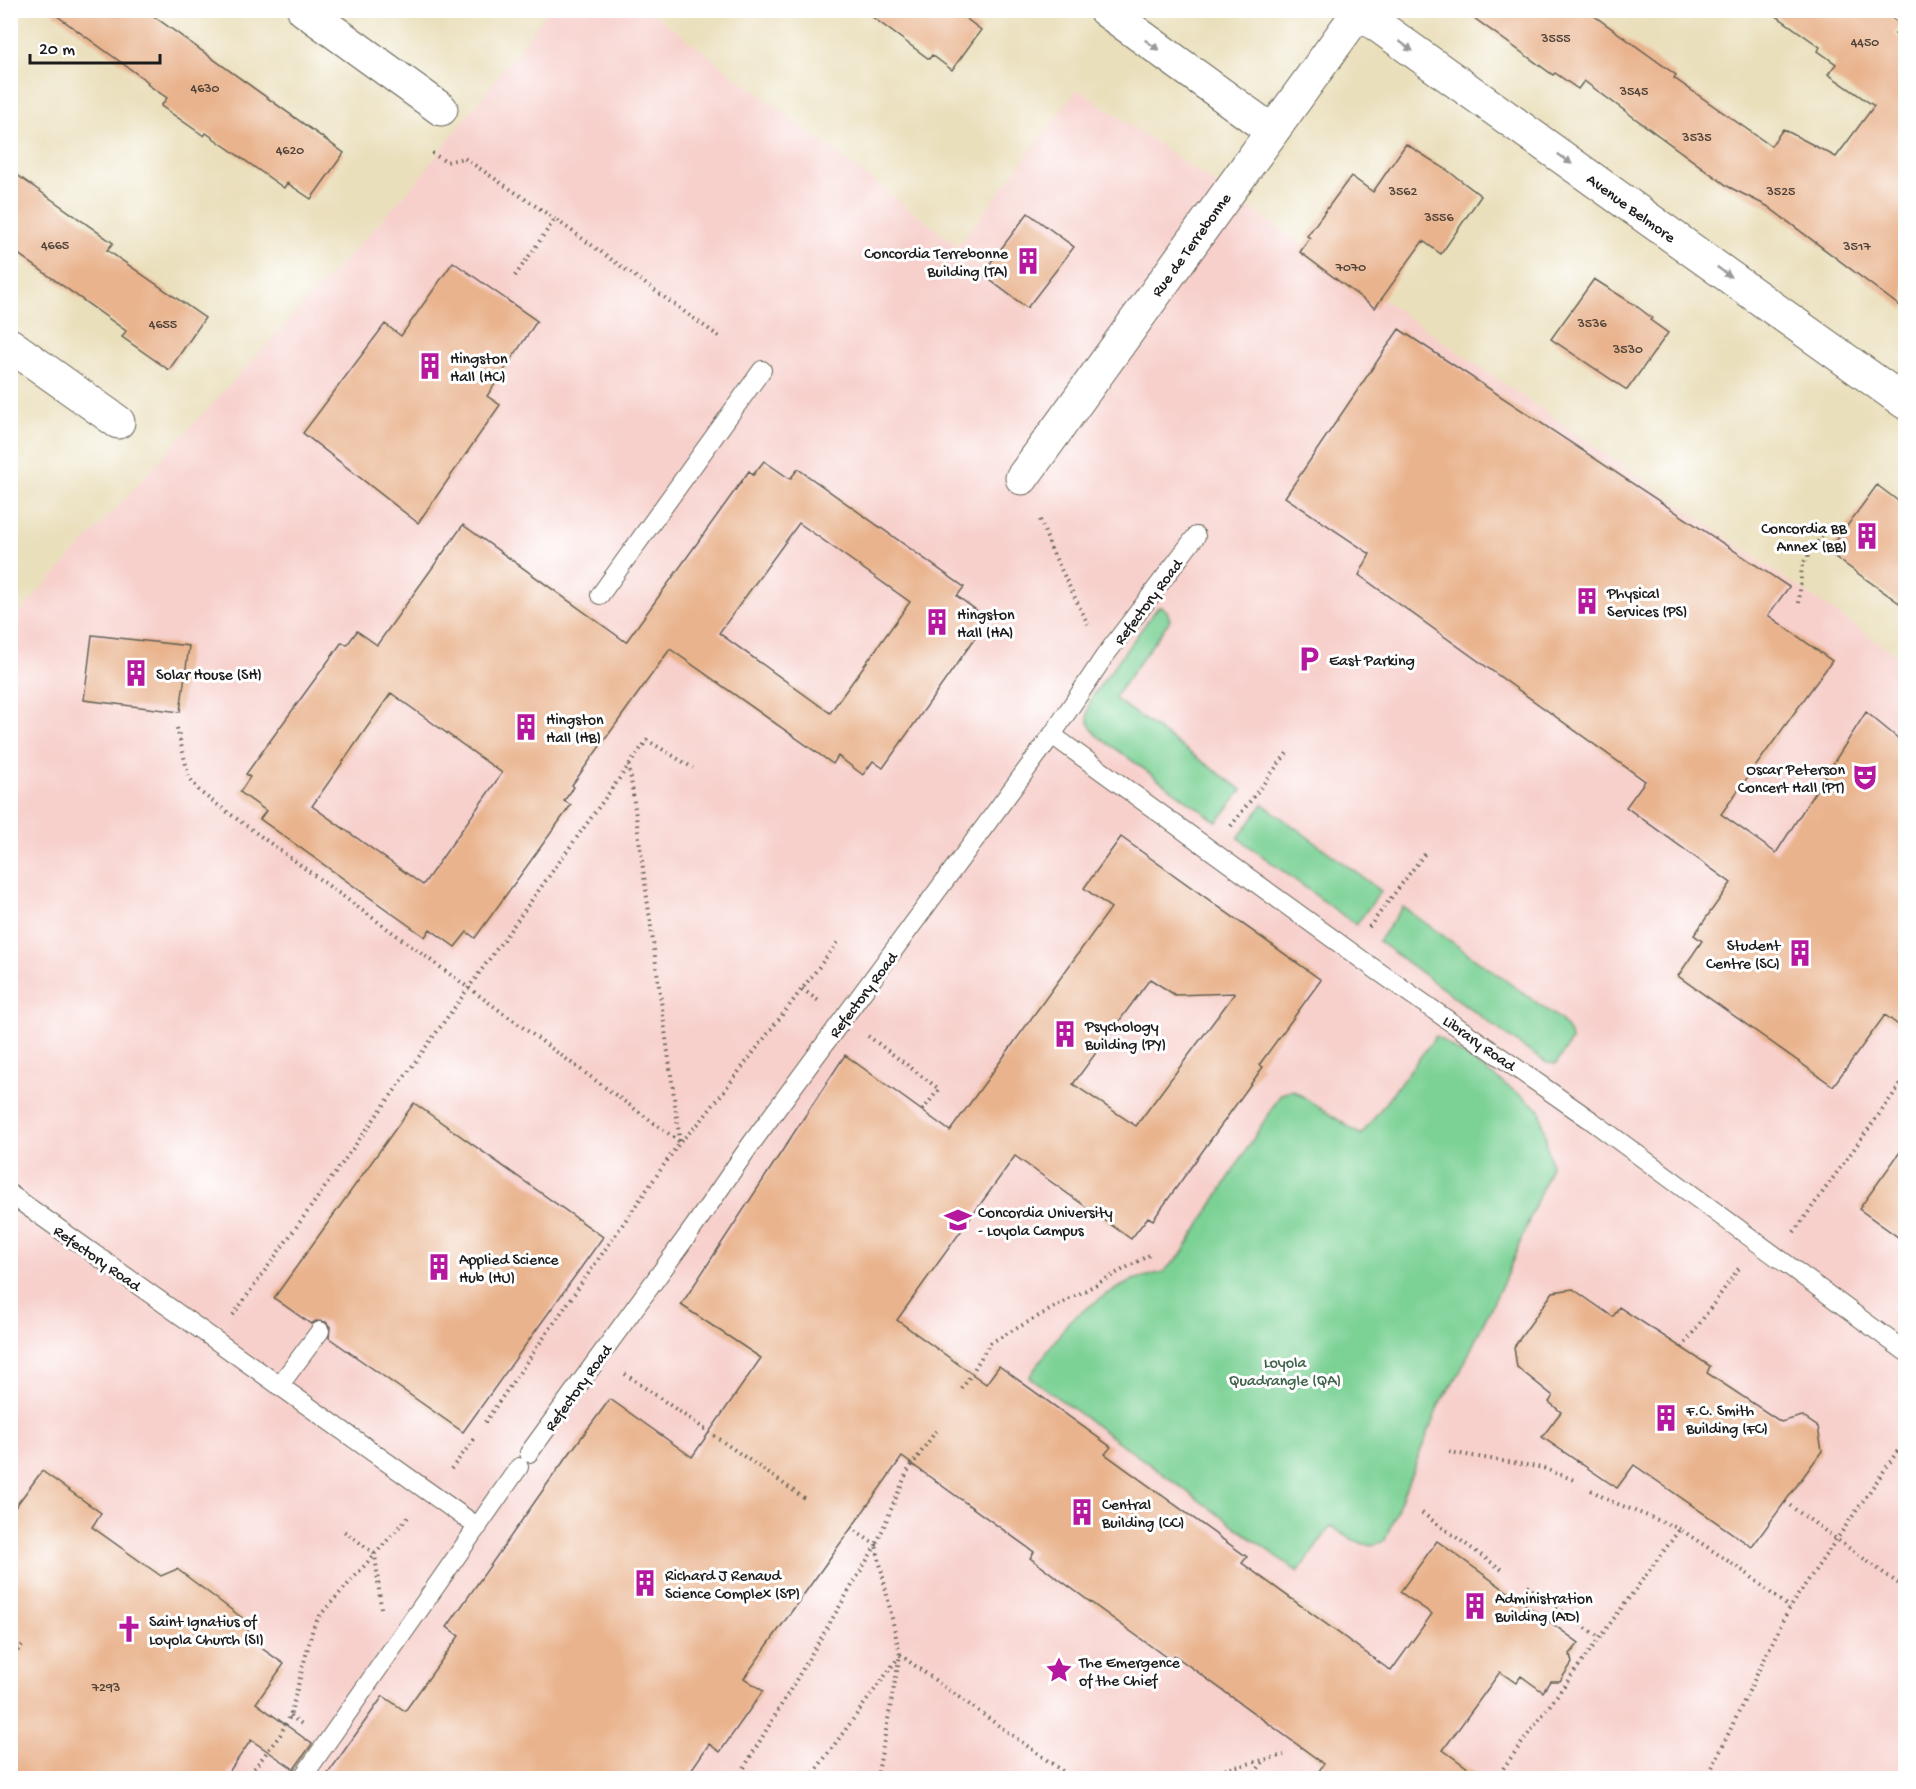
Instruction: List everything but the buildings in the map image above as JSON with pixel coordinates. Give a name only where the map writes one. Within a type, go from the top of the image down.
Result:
[{"type":"street","points":[[304,10],[441,109]]},
{"type":"street","points":[[1105,10],[1272,131]]},
{"type":"street","name":"Rue de Terrebonne","points":[[1022,478],[1359,11]]},
{"type":"street","name":"Avenue Belmore","points":[[1359,11],[1905,403]]},
{"type":"street","points":[[10,345],[118,422]]},
{"type":"lane","points":[[600,595],[762,370]]},
{"type":"lane","name":"Refectory Road","points":[[10,1194],[478,1527],[766,1125],[1052,735],[1104,657],[1196,536]]},
{"type":"lane","name":"Library Road","points":[[1052,735],[1365,962],[1592,1121],[1905,1352]]},
{"type":"lane","points":[[279,1386],[320,1331]]},
{"type":"lane","points":[[302,1779],[478,1527]]},
{"type":"path","points":[[432,153],[446,162],[464,158],[555,219],[721,338]]},
{"type":"path","points":[[515,276],[555,219]]},
{"type":"path","points":[[1040,520],[1052,552],[1104,657]]},
{"type":"path","points":[[1798,603],[1802,565],[1822,536]]},
{"type":"path","points":[[177,728],[189,777],[200,792],[680,1142]]},
{"type":"path","points":[[228,1323],[647,740],[693,768]]},
{"type":"path","points":[[1237,818],[1287,753]]},
{"type":"path","points":[[629,764],[680,1142]]},
{"type":"path","points":[[1375,918],[1426,852]]},
{"type":"path","points":[[485,1422],[680,1142],[701,1121],[838,942]]},
{"type":"path","points":[[802,989],[822,1003]]},
{"type":"path","points":[[860,1030],[939,1089],[922,1110]]},
{"type":"path","points":[[1776,1257],[1905,1077]]},
{"type":"path","points":[[962,1389],[990,1343],[1154,1253]]},
{"type":"path","points":[[1682,1348],[1736,1272]]},
{"type":"path","points":[[600,1356],[807,1500]]},
{"type":"path","points":[[738,1779],[876,1545],[907,1472],[936,1431]]},
{"type":"path","points":[[450,1470],[476,1437]]},
{"type":"path","points":[[1707,1779],[1789,1608],[1905,1439]]},
{"type":"path","points":[[1449,1452],[1543,1468],[1574,1480]]},
{"type":"path","points":[[1592,1490],[1608,1500],[1680,1528],[1749,1575],[1789,1608]]},
{"type":"path","points":[[1785,1502],[1905,1589]]},
{"type":"path","points":[[247,1779],[280,1735],[290,1716],[314,1628],[321,1614],[414,1510]]},
{"type":"path","points":[[1422,1513],[1502,1570]]},
{"type":"path","points":[[851,1528],[876,1545],[900,1655],[877,1779]]},
{"type":"path","points":[[1496,1779],[1680,1528]]},
{"type":"path","points":[[341,1529],[375,1554],[384,1617]]},
{"type":"path","points":[[1527,1586],[1600,1638]]},
{"type":"path","points":[[10,1660],[22,1645]]},
{"type":"path","points":[[900,1655],[1072,1779]]},
{"type":"path","points":[[810,1779],[900,1655]]},
{"type":"path","points":[[290,1716],[306,1726]]},
{"type":"path","points":[[1190,1779],[1284,1755]]},
{"type":"path","points":[[1251,1779],[1264,1761]]},
{"type":"path","points":[[1054,1779],[1061,1770]]},
{"type":"shaded area","name":"Concordia University - Loyola Campus","points":[[548,11],[650,11],[958,246],[1078,89],[1905,661],[1905,1778],[11,1778],[10,623],[413,186]]},
{"type":"green space","points":[[1158,607],[1167,611],[1170,620],[1114,698],[1242,790],[1217,822],[1098,736],[1089,722],[1088,712],[1093,695]]},
{"type":"green space","points":[[1263,804],[1381,891],[1356,925],[1238,838]]},
{"type":"green space","points":[[1403,907],[1561,1020],[1570,1034],[1571,1041],[1556,1064],[1547,1063],[1524,1048],[1378,941]]},
{"type":"green space","name":"Loyola Quadrangle (QA)","points":[[1436,1036],[1540,1109],[1551,1166],[1508,1272],[1459,1374],[1439,1405],[1385,1540],[1378,1544],[1364,1544],[1331,1526],[1298,1572],[1029,1377],[1069,1321],[1104,1296],[1133,1280],[1163,1272],[1181,1255],[1281,1094],[1293,1090],[1361,1135]]},
{"type":"place","name":"Concordia Terrebonne Building (TA)","points":[[1028,261]]},
{"type":"place","name":"Hingston Hall (HC)","points":[[430,366]]},
{"type":"place","name":"Concordia BB Annex (BB)","points":[[1867,536]]},
{"type":"place","name":"Physical Services (PS)","points":[[1587,601]]},
{"type":"place","name":"Hingston Hall (HA)","points":[[937,622]]},
{"type":"place","name":"East Parking","points":[[1309,659]]},
{"type":"place","name":"Solar House (SH)","points":[[136,673]]},
{"type":"place","name":"Hingston Hall (HB)","points":[[526,727]]},
{"type":"place","name":"Oscar Peterson Concert Hall (PT)","points":[[1865,777]]},
{"type":"place","name":"Student Centre (SC)","points":[[1800,953]]},
{"type":"place","name":"Psychology Building (PY)","points":[[1065,1034]]},
{"type":"place","name":"Concordia University - Loyola Campus","points":[[958,1220]]},
{"type":"place","name":"Applied Science Hub (HU)","points":[[439,1267]]},
{"type":"place","name":"F.C. Smith Building (FC)","points":[[1666,1418]]},
{"type":"place","name":"Central Building (CC)","points":[[1082,1512]]},
{"type":"place","name":"Richard J Renaud Science Complex (SP)","points":[[645,1583]]},
{"type":"place","name":"Administration Building (AD)","points":[[1475,1606]]},
{"type":"place","name":"Saint Ignatius of Loyola Church (SI)","points":[[129,1629]]},
{"type":"place","name":"The Emergence of the Chief","points":[[1059,1670]]}]
